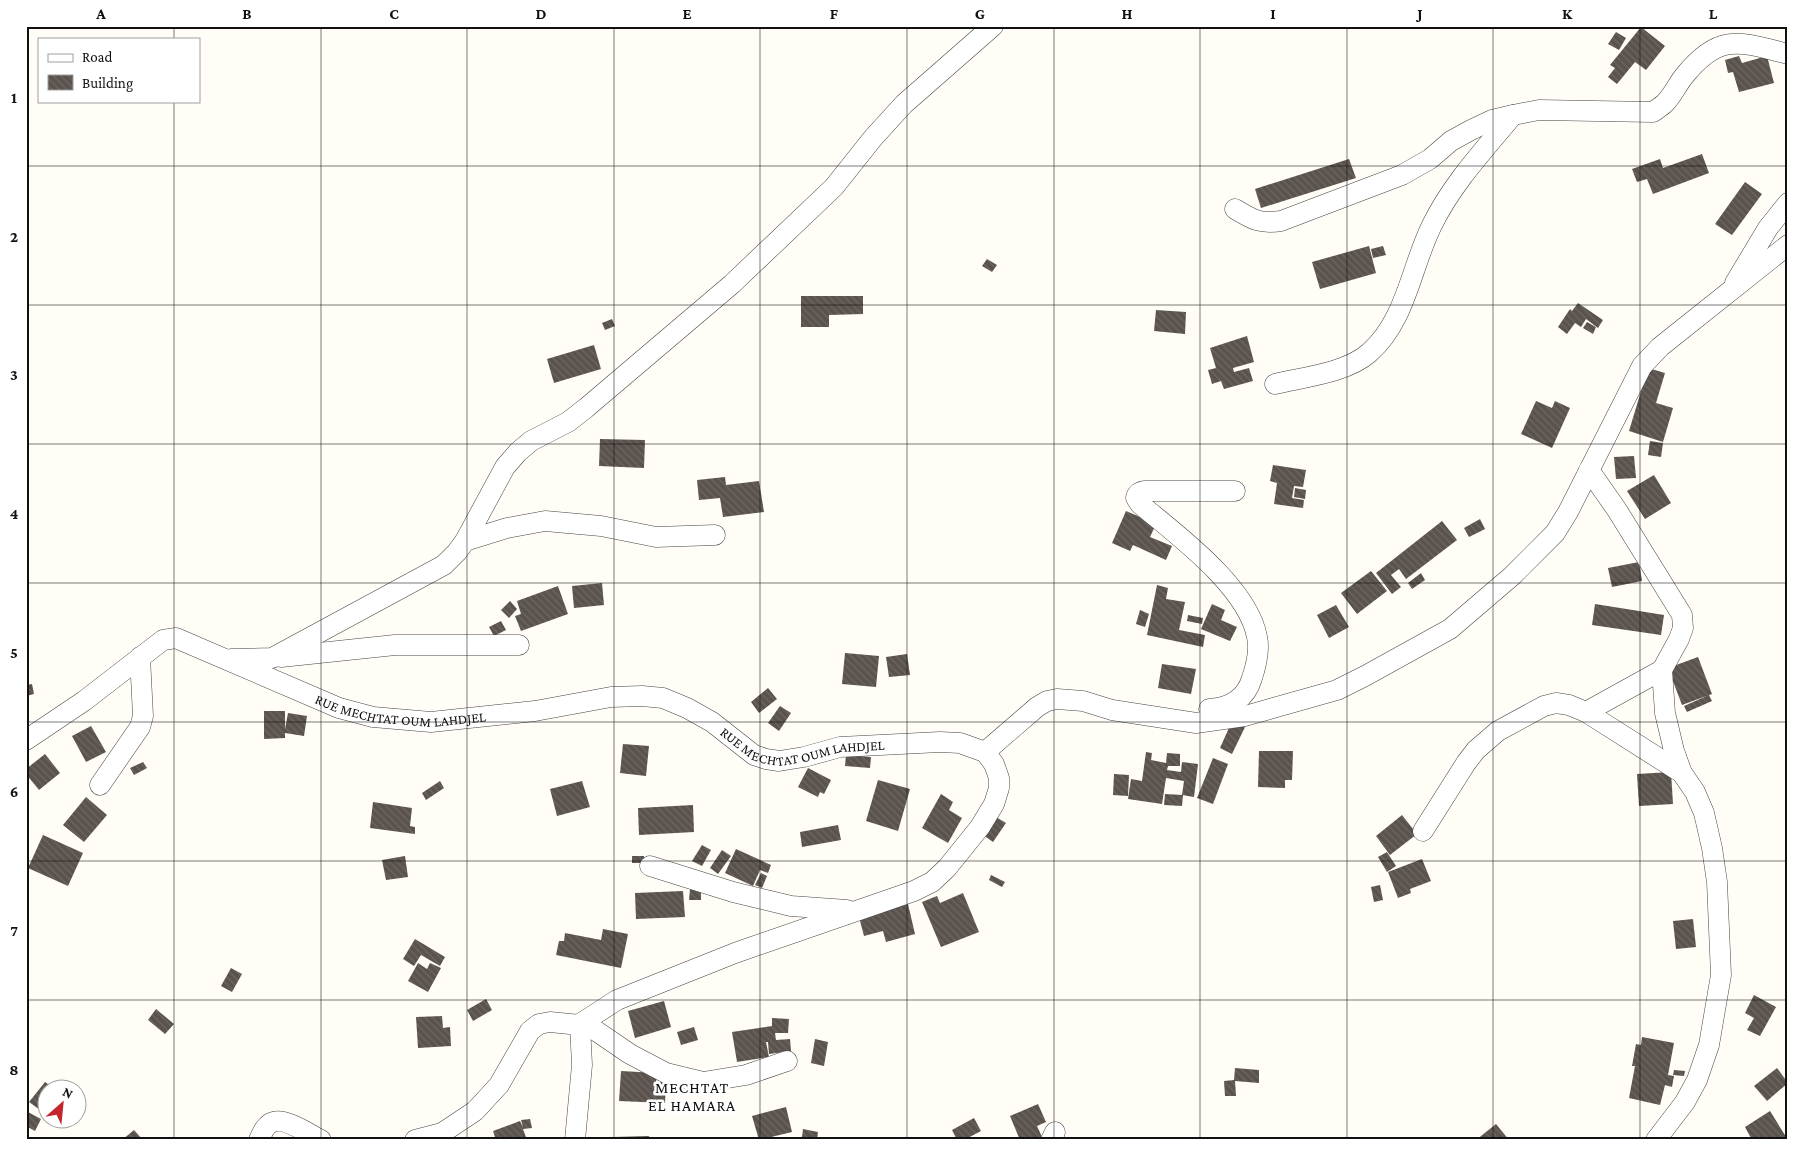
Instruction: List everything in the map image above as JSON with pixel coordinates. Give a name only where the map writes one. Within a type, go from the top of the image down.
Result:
[{"type":"street","points":[[272,658],[444,565],[465,541],[505,467],[518,452],[531,441],[568,422],[586,408],[732,284],[834,187],[873,138],[904,104],[994,26]]},
{"type":"street","points":[[1235,208],[1249,218],[1260,222],[1281,221],[1402,175],[1430,159],[1452,141],[1471,130],[1492,120],[1512,115],[1540,110],[1653,112],[1665,103],[1685,75],[1701,58],[1720,45],[1748,44],[1788,54]]},
{"type":"street","points":[[1275,384],[1336,370],[1355,363],[1369,353],[1393,324],[1424,241],[1440,209],[1472,164],[1512,115]]},
{"type":"street","points":[[1729,293],[1768,228],[1788,203]]},
{"type":"street","points":[[582,1023],[617,1000],[735,953],[914,891],[932,882],[958,855],[980,827],[994,804],[999,788],[999,778],[994,764],[985,752],[1037,707],[1047,701],[1057,699],[1083,701],[1112,710],[1196,723],[1245,716],[1337,690],[1450,629],[1512,576],[1555,533],[1568,512],[1642,366],[1660,347],[1788,245]]},
{"type":"street","points":[[1586,712],[1662,670],[1683,628],[1682,615],[1617,510],[1589,470]]},
{"type":"street","points":[[1145,715],[1170,714],[1233,704],[1248,689],[1256,660],[1258,638],[1249,612],[1240,598],[1184,540],[1140,504],[1136,495],[1144,491],[1235,491]]},
{"type":"street","points":[[465,541],[507,528],[545,521],[601,526],[656,536],[715,535]]},
{"type":"street","name":"RUE MECHTAT OUM LAHDJEL","points":[[26,740],[84,701],[163,640],[176,638],[339,708],[373,717],[431,722],[534,711],[611,697],[642,696],[664,698],[687,708],[712,722],[754,755],[766,760],[779,761],[804,757],[840,747],[940,742],[960,743],[985,752]]},
{"type":"street","points":[[224,659],[272,658],[395,646],[519,645]]},
{"type":"street","points":[[100,785],[140,728],[143,716],[140,656]]},
{"type":"street","points":[[1656,1140],[1685,1102],[1697,1080],[1709,1045],[1721,975],[1717,882],[1712,848],[1704,813],[1695,792],[1682,774],[1674,751],[1665,713],[1662,670]]},
{"type":"street","points":[[1423,831],[1466,762],[1476,750],[1498,732],[1544,706],[1556,703],[1569,705],[1586,712],[1682,774]]},
{"type":"street","points":[[650,866],[733,892],[791,906],[854,911]]},
{"type":"street","points":[[415,1140],[442,1133],[475,1111],[499,1085],[530,1031],[539,1024],[550,1022],[582,1023],[630,1054],[666,1073],[702,1082],[746,1075],[788,1060]]},
{"type":"street","points":[[575,1140],[582,1065],[582,1023]]},
{"type":"street","points":[[259,1140],[267,1126],[275,1121],[285,1122],[321,1140]]},
{"type":"building","points":[[1641,27],[1665,46],[1646,70],[1635,62],[1617,84],[1608,77],[1615,68],[1610,65]]},
{"type":"building","points":[[1616,32],[1626,38],[1619,50],[1608,44]]},
{"type":"building","points":[[1739,56],[1742,63],[1767,56],[1774,83],[1739,92],[1733,72],[1728,73],[1725,60]]},
{"type":"building","points":[[1702,154],[1709,173],[1653,194],[1647,179],[1637,182],[1632,169],[1660,159],[1663,168]]},
{"type":"building","points":[[1349,159],[1356,178],[1261,208],[1255,189]]},
{"type":"building","points":[[1745,182],[1762,194],[1732,235],[1715,224]]},
{"type":"building","points":[[1369,246],[1376,273],[1320,289],[1312,262]]},
{"type":"building","points":[[1383,246],[1386,255],[1373,258],[1371,249]]},
{"type":"building","points":[[987,259],[997,265],[992,272],[982,266]]},
{"type":"building","points":[[801,296],[863,296],[863,314],[829,315],[829,327],[801,327]]},
{"type":"building","points":[[1578,303],[1603,320],[1598,328],[1586,319],[1581,327],[1575,323],[1567,334],[1558,327],[1570,309],[1572,311]]},
{"type":"building","points":[[1156,310],[1186,312],[1185,334],[1154,331]]},
{"type":"building","points":[[612,319],[615,326],[605,330],[602,323]]},
{"type":"building","points":[[1587,322],[1596,327],[1593,334],[1583,328]]},
{"type":"building","points":[[1247,336],[1254,362],[1233,368],[1234,372],[1249,368],[1253,381],[1224,389],[1221,381],[1212,384],[1208,370],[1216,368],[1210,348]]},
{"type":"building","points":[[594,345],[601,369],[554,383],[547,359]]},
{"type":"building","points":[[1648,368],[1665,373],[1656,403],[1673,408],[1663,442],[1629,431]]},
{"type":"building","points":[[1536,401],[1552,408],[1555,401],[1570,408],[1552,448],[1521,434]]},
{"type":"building","points":[[600,439],[645,440],[644,468],[599,466]]},
{"type":"building","points":[[1650,441],[1663,443],[1661,457],[1648,455]]},
{"type":"building","points":[[1634,456],[1636,478],[1616,479],[1614,457]]},
{"type":"building","points":[[1273,465],[1306,470],[1303,487],[1294,486],[1292,498],[1304,500],[1303,508],[1274,504],[1277,483],[1270,481]]},
{"type":"building","points":[[1654,475],[1671,503],[1645,519],[1627,491]]},
{"type":"building","points":[[725,477],[726,485],[759,481],[764,512],[723,517],[720,498],[699,500],[697,480]]},
{"type":"building","points":[[1295,488],[1306,490],[1305,499],[1294,497]]},
{"type":"building","points":[[1126,511],[1157,522],[1150,537],[1172,546],[1166,560],[1133,545],[1130,551],[1112,543]]},
{"type":"building","points":[[1480,519],[1485,529],[1469,537],[1464,528]]},
{"type":"building","points":[[1442,521],[1457,540],[1406,579],[1399,569],[1391,575],[1401,587],[1392,594],[1376,573]]},
{"type":"building","points":[[1639,562],[1642,581],[1612,587],[1608,568]]},
{"type":"building","points":[[1371,571],[1387,591],[1357,614],[1341,593]]},
{"type":"building","points":[[1421,573],[1425,580],[1412,589],[1408,583]]},
{"type":"building","points":[[602,583],[604,605],[574,608],[572,586]]},
{"type":"building","points":[[1157,585],[1168,588],[1166,599],[1185,602],[1179,630],[1205,635],[1203,647],[1147,635]]},
{"type":"building","points":[[558,586],[568,614],[521,631],[515,616],[521,614],[517,601]]},
{"type":"building","points":[[510,601],[517,609],[509,618],[501,610]]},
{"type":"building","points":[[1212,604],[1225,610],[1221,620],[1237,627],[1230,641],[1201,629]]},
{"type":"building","points":[[1595,604],[1664,615],[1661,635],[1592,625]]},
{"type":"building","points":[[1336,605],[1349,627],[1329,638],[1317,615]]},
{"type":"building","points":[[1140,610],[1149,614],[1145,627],[1136,624]]},
{"type":"building","points":[[1188,615],[1203,618],[1202,624],[1187,621]]},
{"type":"building","points":[[501,621],[506,630],[494,636],[489,627]]},
{"type":"building","points":[[845,653],[879,656],[876,687],[842,684]]},
{"type":"building","points":[[907,654],[910,675],[889,677],[886,657]]},
{"type":"building","points":[[1698,657],[1712,694],[1682,705],[1668,668]]},
{"type":"building","points":[[1162,664],[1196,669],[1191,694],[1158,688]]},
{"type":"building","points":[[32,684],[34,694],[26,696],[26,685]]},
{"type":"building","points":[[768,688],[777,699],[759,713],[751,702]]},
{"type":"building","points":[[1709,695],[1712,701],[1687,712],[1684,706]]},
{"type":"building","points":[[780,706],[791,713],[779,731],[768,723]]},
{"type":"building","points":[[264,711],[285,711],[285,729],[288,713],[307,716],[304,736],[285,733],[285,738],[264,739]]},
{"type":"building","points":[[1232,721],[1245,727],[1232,754],[1220,748]]},
{"type":"building","points":[[91,726],[106,752],[86,762],[72,736]]},
{"type":"building","points":[[623,744],[649,746],[646,776],[620,773]]},
{"type":"building","points":[[1259,751],[1293,751],[1292,780],[1285,780],[1285,788],[1258,787]]},
{"type":"building","points":[[1146,752],[1152,753],[1151,760],[1166,763],[1167,753],[1180,754],[1180,766],[1168,766],[1167,770],[1181,772],[1182,762],[1198,764],[1194,797],[1182,795],[1184,781],[1166,778],[1162,804],[1128,799],[1131,779],[1142,781]]},
{"type":"building","points":[[45,754],[60,773],[39,790],[26,774],[26,769]]},
{"type":"building","points":[[846,755],[871,757],[870,768],[845,766]]},
{"type":"building","points":[[1213,758],[1228,764],[1213,804],[1197,798]]},
{"type":"building","points":[[143,762],[147,768],[134,775],[130,768]]},
{"type":"building","points":[[808,768],[831,780],[824,794],[820,792],[818,797],[798,787]]},
{"type":"building","points":[[1671,772],[1673,804],[1639,806],[1637,774]]},
{"type":"building","points":[[1114,774],[1129,775],[1128,796],[1113,795]]},
{"type":"building","points":[[878,780],[910,789],[898,831],[866,821]]},
{"type":"building","points":[[440,781],[444,788],[426,800],[422,793]]},
{"type":"building","points":[[582,781],[590,807],[557,816],[550,789]]},
{"type":"building","points":[[941,794],[953,802],[949,810],[962,818],[948,843],[922,828]]},
{"type":"building","points":[[1165,794],[1183,795],[1182,806],[1164,805]]},
{"type":"building","points":[[86,797],[107,815],[84,842],[63,825]]},
{"type":"building","points":[[373,802],[412,808],[410,826],[415,827],[415,834],[370,828]]},
{"type":"building","points":[[693,805],[694,832],[639,835],[638,808]]},
{"type":"building","points":[[1402,815],[1417,834],[1390,855],[1376,836]]},
{"type":"building","points":[[996,817],[1006,823],[993,842],[983,835]]},
{"type":"building","points":[[838,825],[841,840],[802,847],[800,832]]},
{"type":"building","points":[[43,835],[83,853],[68,886],[28,868]]},
{"type":"building","points":[[702,845],[711,850],[702,866],[692,861]]},
{"type":"building","points":[[736,849],[771,865],[768,873],[760,870],[753,886],[725,873]]},
{"type":"building","points":[[722,850],[731,856],[718,874],[710,868]]},
{"type":"building","points":[[1387,852],[1396,866],[1387,872],[1378,857]]},
{"type":"building","points":[[405,856],[408,877],[386,880],[382,860]]},
{"type":"building","points":[[632,856],[644,856],[644,863],[632,863]]},
{"type":"building","points":[[1422,859],[1431,881],[1410,889],[1411,893],[1398,898],[1388,872]]},
{"type":"building","points":[[761,873],[767,876],[762,888],[755,885]]},
{"type":"building","points":[[991,875],[1005,882],[1002,887],[989,880]]},
{"type":"building","points":[[1380,885],[1383,900],[1374,902],[1371,887]]},
{"type":"building","points":[[690,889],[701,889],[701,900],[689,900]]},
{"type":"building","points":[[683,891],[685,917],[636,919],[635,893]]},
{"type":"building","points":[[963,893],[979,932],[941,947],[922,902],[937,896],[940,903]]},
{"type":"building","points":[[908,904],[915,934],[886,942],[883,931],[864,936],[859,917]]},
{"type":"building","points":[[1693,919],[1696,947],[1676,949],[1673,921]]},
{"type":"building","points":[[603,929],[628,934],[621,968],[556,955],[559,941],[564,941],[565,933],[601,940]]},
{"type":"building","points":[[415,939],[445,957],[440,966],[421,955],[414,966],[403,959]]},
{"type":"building","points":[[418,963],[427,969],[430,963],[441,968],[428,992],[408,981]]},
{"type":"building","points":[[231,968],[242,974],[232,992],[221,986]]},
{"type":"building","points":[[1754,995],[1776,1007],[1760,1036],[1747,1030],[1754,1018],[1745,1013]]},
{"type":"building","points":[[486,999],[492,1010],[473,1021],[467,1010]]},
{"type":"building","points":[[664,1001],[671,1027],[635,1038],[628,1011]]},
{"type":"building","points":[[156,1009],[174,1024],[165,1034],[148,1020]]},
{"type":"building","points":[[442,1016],[443,1028],[450,1027],[451,1046],[418,1048],[416,1017]]},
{"type":"building","points":[[772,1018],[789,1019],[788,1033],[775,1033],[776,1040],[790,1039],[791,1051],[769,1054],[768,1042],[766,1042],[769,1057],[737,1062],[732,1032],[772,1026]]},
{"type":"building","points":[[694,1027],[698,1040],[681,1045],[677,1032]]},
{"type":"building","points":[[1642,1037],[1674,1043],[1668,1075],[1674,1076],[1672,1087],[1665,1085],[1660,1105],[1629,1098],[1635,1066],[1632,1066],[1636,1044],[1641,1045]]},
{"type":"building","points":[[815,1039],[828,1042],[824,1066],[811,1063]]},
{"type":"building","points":[[1235,1068],[1259,1070],[1259,1083],[1235,1081],[1236,1096],[1225,1096],[1224,1081],[1234,1080]]},
{"type":"building","points":[[1777,1068],[1788,1083],[1767,1101],[1754,1086]]},
{"type":"building","points":[[1674,1070],[1685,1071],[1684,1076],[1673,1075]]},
{"type":"building","points":[[621,1071],[657,1073],[656,1082],[666,1082],[665,1103],[619,1101]]},
{"type":"building","points":[[38,1091],[38,1108],[29,1102]]},
{"type":"building","points":[[1038,1104],[1046,1122],[1037,1126],[1042,1137],[1035,1140],[1020,1140],[1010,1116]]},
{"type":"building","points":[[786,1107],[792,1132],[759,1140],[752,1116]]},
{"type":"building","points":[[26,1111],[38,1117],[38,1125],[35,1131],[26,1126]]},
{"type":"building","points":[[1770,1111],[1788,1140],[1752,1140],[1745,1127]]},
{"type":"building","points":[[974,1118],[981,1131],[964,1140],[957,1140],[952,1130]]},
{"type":"building","points":[[530,1119],[532,1128],[523,1129],[527,1140],[496,1140],[493,1131],[520,1121],[523,1128],[521,1120]]},
{"type":"building","points":[[1496,1124],[1509,1140],[1476,1140]]},
{"type":"building","points":[[803,1129],[818,1132],[817,1139],[802,1137]]},
{"type":"building","points":[[134,1130],[143,1140],[122,1140]]},
{"type":"building","points":[[649,1136],[650,1140],[613,1140],[613,1137]]},
{"type":"district","name":"MECHTAT EL HAMARA","points":[[692,1096]]}]
